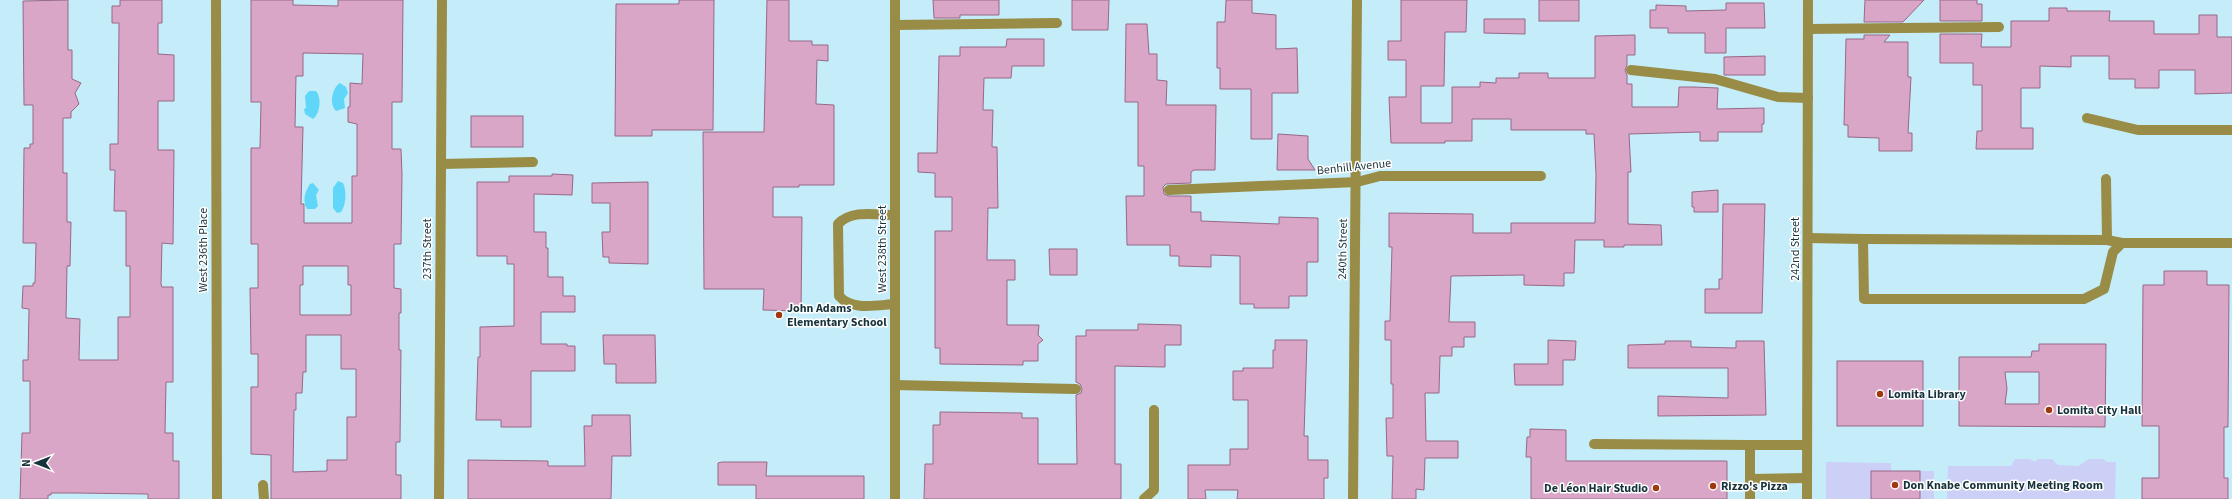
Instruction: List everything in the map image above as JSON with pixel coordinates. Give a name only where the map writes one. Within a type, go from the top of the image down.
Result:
[{"type":"street","name":"West 236th Place","points":[[216,0],[217,499]]},
{"type":"street","name":"237th Street","points":[[439,499],[442,0]]},
{"type":"street","name":"West 238th Street","points":[[895,0],[895,499]]},
{"type":"street","name":"240th Street","points":[[1353,499],[1357,182],[1357,0]]},
{"type":"street","name":"242nd Street","points":[[1807,499],[1808,0]]},
{"type":"street","points":[[895,25],[1057,23]]},
{"type":"street","points":[[1808,29],[1999,27]]},
{"type":"street","points":[[1631,70],[1715,79],[1778,97],[1808,98]]},
{"type":"street","points":[[2087,118],[2138,130],[2232,130]]},
{"type":"street","points":[[441,164],[533,162]]},
{"type":"street","name":"Benhill Avenue","points":[[1169,190],[1357,182],[1380,176],[1540,176]]},
{"type":"street","points":[[2106,179],[2107,240]]},
{"type":"street","points":[[895,215],[853,214],[844,218],[838,224],[839,296],[847,304],[895,304]]},
{"type":"street","points":[[1808,238],[2107,240],[2122,243],[2232,243]]},
{"type":"street","points":[[1863,238],[1864,299],[2084,299],[2104,289],[2113,252],[2122,243]]},
{"type":"street","points":[[895,385],[1076,389]]},
{"type":"street","points":[[1144,499],[1154,490],[1154,410]]},
{"type":"street","points":[[1594,444],[1807,445]]},
{"type":"street","points":[[1750,445],[1750,499]]},
{"type":"street","points":[[1750,478],[1807,478]]},
{"type":"street","points":[[264,485],[264,499]]},
{"type":"shaded area","points":[[2015,459],[2030,459],[2035,462],[2038,459],[2052,459],[2058,465],[2078,466],[2089,459],[2103,459],[2107,462],[2116,462],[2115,499],[1947,499],[1948,466],[2011,466]]},
{"type":"shaded area","points":[[1826,462],[1891,463],[1891,471],[1871,471],[1871,499],[1826,499]]},
{"type":"shaded area","points":[[1920,471],[1934,471],[1934,499],[1920,499]]},
{"type":"water","points":[[340,83],[346,87],[348,93],[344,99],[345,108],[336,111],[332,96],[335,88]]},
{"type":"water","points":[[309,91],[316,91],[320,102],[319,110],[313,119],[305,114],[304,109],[306,108],[305,96]]},
{"type":"water","points":[[338,181],[343,183],[345,198],[343,209],[341,212],[337,213],[333,208],[333,188]]},
{"type":"water","points":[[313,183],[319,190],[316,195],[318,206],[315,209],[307,209],[305,206],[305,196],[310,184]]},
{"type":"building","points":[[68,0],[68,50],[72,50],[72,79],[81,83],[75,93],[79,104],[71,112],[71,118],[63,118],[63,173],[67,173],[67,222],[71,222],[70,266],[67,266],[66,318],[80,319],[79,360],[118,360],[118,317],[130,317],[130,266],[126,266],[126,211],[114,211],[115,170],[110,170],[110,144],[118,144],[119,23],[112,23],[112,6],[120,6],[120,0],[162,0],[162,23],[158,23],[158,54],[174,55],[174,101],[158,101],[158,150],[174,150],[173,244],[162,243],[161,284],[162,287],[173,287],[173,382],[166,382],[165,433],[173,433],[173,461],[179,461],[179,499],[148,499],[148,494],[51,493],[51,495],[48,495],[48,499],[20,499],[22,433],[30,433],[30,381],[23,381],[23,360],[28,360],[29,309],[22,308],[23,286],[33,286],[33,283],[35,283],[36,243],[23,243],[24,148],[30,148],[30,144],[33,144],[33,105],[24,105],[23,1]]},
{"type":"building","points":[[251,0],[293,0],[293,5],[338,6],[338,0],[403,0],[402,102],[392,102],[392,149],[401,149],[402,175],[401,244],[394,244],[394,288],[401,289],[401,313],[399,313],[399,350],[401,350],[400,442],[396,442],[396,475],[401,475],[401,499],[271,499],[271,455],[251,454],[251,387],[258,387],[258,354],[251,354],[250,288],[258,288],[258,244],[251,244],[251,148],[260,148],[261,102],[251,102]],"holes":[[[303,53],[363,54],[362,84],[350,83],[350,107],[348,107],[348,122],[357,124],[357,176],[352,176],[352,223],[304,223],[304,204],[301,204],[303,127],[295,127],[296,76],[303,76]],[[303,266],[348,266],[348,285],[351,285],[351,315],[300,315],[300,285],[303,285]],[[306,335],[341,335],[341,369],[356,369],[356,417],[347,417],[347,460],[327,460],[327,471],[293,472],[294,410],[296,410],[296,393],[302,393],[303,372],[306,372]]]},
{"type":"building","points":[[679,0],[714,0],[713,130],[652,130],[652,136],[615,136],[616,4],[679,4]]},
{"type":"building","points":[[767,0],[789,0],[789,41],[812,41],[812,45],[828,45],[828,61],[817,60],[816,104],[834,105],[834,185],[773,187],[773,217],[802,217],[801,311],[763,310],[764,289],[704,289],[703,132],[764,132]]},
{"type":"building","points":[[933,0],[999,0],[999,15],[960,15],[960,18],[934,18]]},
{"type":"building","points":[[1072,0],[1109,0],[1108,30],[1072,30]]},
{"type":"building","points":[[1226,0],[1252,0],[1252,13],[1276,15],[1276,49],[1297,48],[1298,93],[1272,93],[1272,139],[1251,139],[1251,89],[1220,89],[1220,68],[1217,68],[1217,22],[1225,22]]},
{"type":"building","points":[[1401,0],[1467,0],[1466,32],[1445,32],[1444,86],[1421,86],[1421,123],[1452,123],[1452,87],[1480,87],[1480,82],[1496,83],[1496,78],[1519,78],[1519,73],[1548,73],[1548,78],[1595,78],[1595,36],[1635,35],[1635,55],[1627,55],[1627,65],[1625,70],[1627,75],[1627,84],[1632,84],[1632,107],[1678,107],[1679,87],[1694,87],[1718,88],[1717,109],[1764,108],[1764,124],[1762,124],[1762,132],[1718,132],[1718,141],[1700,141],[1700,132],[1629,134],[1631,172],[1628,172],[1628,224],[1661,225],[1662,245],[1624,245],[1624,247],[1604,247],[1604,240],[1575,240],[1574,273],[1564,273],[1564,286],[1524,285],[1524,275],[1451,276],[1449,322],[1475,322],[1475,337],[1464,337],[1464,347],[1452,347],[1452,356],[1440,356],[1439,393],[1425,393],[1426,441],[1458,441],[1458,458],[1425,458],[1424,490],[1416,489],[1416,499],[1392,499],[1393,456],[1387,456],[1386,418],[1393,418],[1391,340],[1385,340],[1385,321],[1390,321],[1392,247],[1389,247],[1389,213],[1473,214],[1473,233],[1511,233],[1511,223],[1595,223],[1596,175],[1594,134],[1586,134],[1586,130],[1511,130],[1511,119],[1472,119],[1472,141],[1445,141],[1445,143],[1391,143],[1389,97],[1406,97],[1406,60],[1388,60],[1388,41],[1401,41]]},
{"type":"building","points":[[1539,0],[1579,0],[1579,21],[1539,21]]},
{"type":"building","points":[[1865,0],[1924,0],[1903,22],[1864,22]]},
{"type":"building","points":[[1940,0],[1977,0],[1977,4],[1982,4],[1982,21],[1940,21]]},
{"type":"building","points":[[1726,3],[1764,3],[1765,28],[1726,28],[1726,53],[1705,53],[1705,33],[1668,33],[1668,28],[1650,28],[1650,10],[1656,10],[1656,5],[1686,6],[1686,11],[1726,10]]},
{"type":"building","points":[[2049,8],[2067,8],[2067,11],[2110,11],[2109,21],[2154,21],[2154,34],[2199,34],[2199,15],[2217,15],[2217,37],[2232,37],[2232,93],[2195,94],[2195,70],[2159,70],[2159,88],[2135,88],[2135,79],[2109,79],[2109,56],[2071,56],[2071,67],[2040,66],[2040,88],[2021,88],[2021,128],[2033,128],[2033,149],[1976,149],[1977,131],[1982,131],[1982,85],[1973,85],[1973,63],[1940,63],[1940,34],[1982,34],[1981,47],[2011,47],[2011,21],[2049,21]]},
{"type":"building","points":[[1484,19],[1525,19],[1525,34],[1484,33]]},
{"type":"building","points":[[1126,24],[1147,24],[1149,54],[1157,54],[1157,80],[1167,81],[1166,105],[1216,105],[1215,170],[1194,170],[1191,172],[1191,183],[1166,184],[1163,187],[1164,194],[1169,196],[1191,196],[1191,212],[1201,212],[1201,221],[1279,224],[1279,217],[1318,218],[1318,262],[1307,262],[1307,296],[1289,296],[1289,308],[1254,308],[1254,304],[1240,304],[1240,256],[1211,255],[1211,267],[1179,266],[1179,256],[1170,256],[1170,245],[1127,245],[1126,196],[1144,196],[1144,166],[1138,166],[1138,102],[1125,102]]},
{"type":"building","points":[[1864,35],[1890,35],[1884,42],[1908,42],[1908,77],[1911,77],[1908,133],[1912,133],[1912,151],[1879,151],[1879,138],[1848,137],[1848,125],[1844,125],[1846,39],[1864,39]]},
{"type":"building","points":[[1007,39],[1044,39],[1044,66],[1012,66],[1011,78],[984,78],[983,110],[993,110],[992,147],[997,147],[998,208],[988,208],[987,260],[1015,260],[1015,280],[1007,280],[1007,325],[1039,325],[1038,335],[1043,340],[1038,344],[1038,361],[1023,361],[1023,365],[940,364],[940,348],[935,348],[935,231],[952,231],[952,197],[935,197],[935,173],[918,172],[918,153],[937,153],[939,56],[960,56],[960,47],[1006,47]]},
{"type":"building","points":[[1765,56],[1765,75],[1724,75],[1724,57]]},
{"type":"building","points":[[471,116],[523,116],[523,147],[471,147]]},
{"type":"building","points":[[1278,134],[1308,136],[1308,159],[1315,170],[1277,170]]},
{"type":"building","points":[[552,174],[573,175],[572,195],[534,194],[534,232],[546,232],[546,248],[548,248],[548,277],[563,277],[563,296],[575,296],[575,312],[541,312],[541,344],[567,344],[567,346],[575,346],[575,371],[531,371],[531,427],[501,427],[501,420],[476,420],[478,357],[480,357],[480,327],[514,326],[514,264],[507,264],[507,256],[477,256],[477,182],[509,182],[509,176],[552,176]]},
{"type":"building","points":[[648,182],[648,264],[609,263],[609,257],[603,257],[602,232],[610,232],[610,203],[592,203],[592,183]]},
{"type":"building","points":[[1718,190],[1718,212],[1694,212],[1694,207],[1692,207],[1692,192]]},
{"type":"building","points":[[1723,204],[1765,204],[1762,313],[1705,313],[1705,289],[1719,289],[1719,279],[1722,279]]},
{"type":"building","points":[[1049,249],[1077,249],[1077,275],[1050,275]]},
{"type":"building","points":[[2164,271],[2207,271],[2207,285],[2229,285],[2228,427],[2224,427],[2224,478],[2228,478],[2228,499],[2142,499],[2142,478],[2159,478],[2159,426],[2142,426],[2143,285],[2164,285]]},
{"type":"building","points":[[1138,324],[1181,325],[1181,345],[1165,345],[1165,367],[1115,366],[1115,464],[1121,464],[1121,499],[924,499],[925,464],[933,464],[933,425],[940,425],[940,412],[1022,413],[1022,418],[1038,418],[1038,464],[1077,464],[1076,395],[1081,393],[1082,389],[1080,384],[1076,382],[1076,336],[1086,336],[1086,330],[1138,330]]},
{"type":"building","points":[[603,335],[655,335],[656,383],[616,383],[616,364],[604,364]]},
{"type":"building","points":[[1275,340],[1307,340],[1304,436],[1308,436],[1308,460],[1328,460],[1328,478],[1324,478],[1324,499],[1237,499],[1238,490],[1205,490],[1206,499],[1188,499],[1188,465],[1230,465],[1230,449],[1248,449],[1248,400],[1233,400],[1233,371],[1243,371],[1243,368],[1273,368],[1273,350],[1275,350]]},
{"type":"building","points":[[1548,340],[1576,341],[1575,360],[1563,360],[1563,385],[1515,385],[1514,364],[1548,364]]},
{"type":"building","points":[[1665,341],[1691,341],[1691,347],[1736,348],[1736,341],[1764,341],[1766,415],[1658,416],[1658,396],[1728,398],[1728,368],[1628,368],[1628,345],[1665,344]]},
{"type":"building","points":[[2039,344],[2106,344],[2105,427],[1959,426],[1959,357],[2031,357],[2032,351],[2039,351]],"holes":[[[2005,372],[2039,372],[2039,404],[2005,404],[2007,389]]]},
{"type":"building","name":"Lomita Library","points":[[1837,361],[1923,361],[1923,426],[1837,426]]},
{"type":"building","points":[[592,415],[630,415],[631,456],[612,456],[611,499],[468,499],[468,460],[548,461],[548,466],[585,466],[584,426],[592,426]]},
{"type":"building","points":[[1530,429],[1566,430],[1566,461],[1727,461],[1727,499],[1531,499],[1531,457],[1526,457],[1527,437],[1530,437]]},
{"type":"building","points":[[767,462],[766,476],[864,476],[864,499],[756,499],[756,485],[718,485],[718,463]]},
{"type":"building","name":"Don Knabe Community Meeting Room","points":[[1871,471],[1920,471],[1920,499],[1871,499]]},
{"type":"place","name":"John Adams Elementary School","points":[[779,315]]},
{"type":"place","name":"Lomita Library","points":[[1880,394]]},
{"type":"place","name":"Lomita City Hall","points":[[2049,410]]},
{"type":"place","name":"Don Knabe Community Meeting Room","points":[[1895,485]]},
{"type":"place","name":"Rizzo's Pizza","points":[[1713,486]]},
{"type":"place","name":"De Léon Hair Studio","points":[[1656,488]]}]
